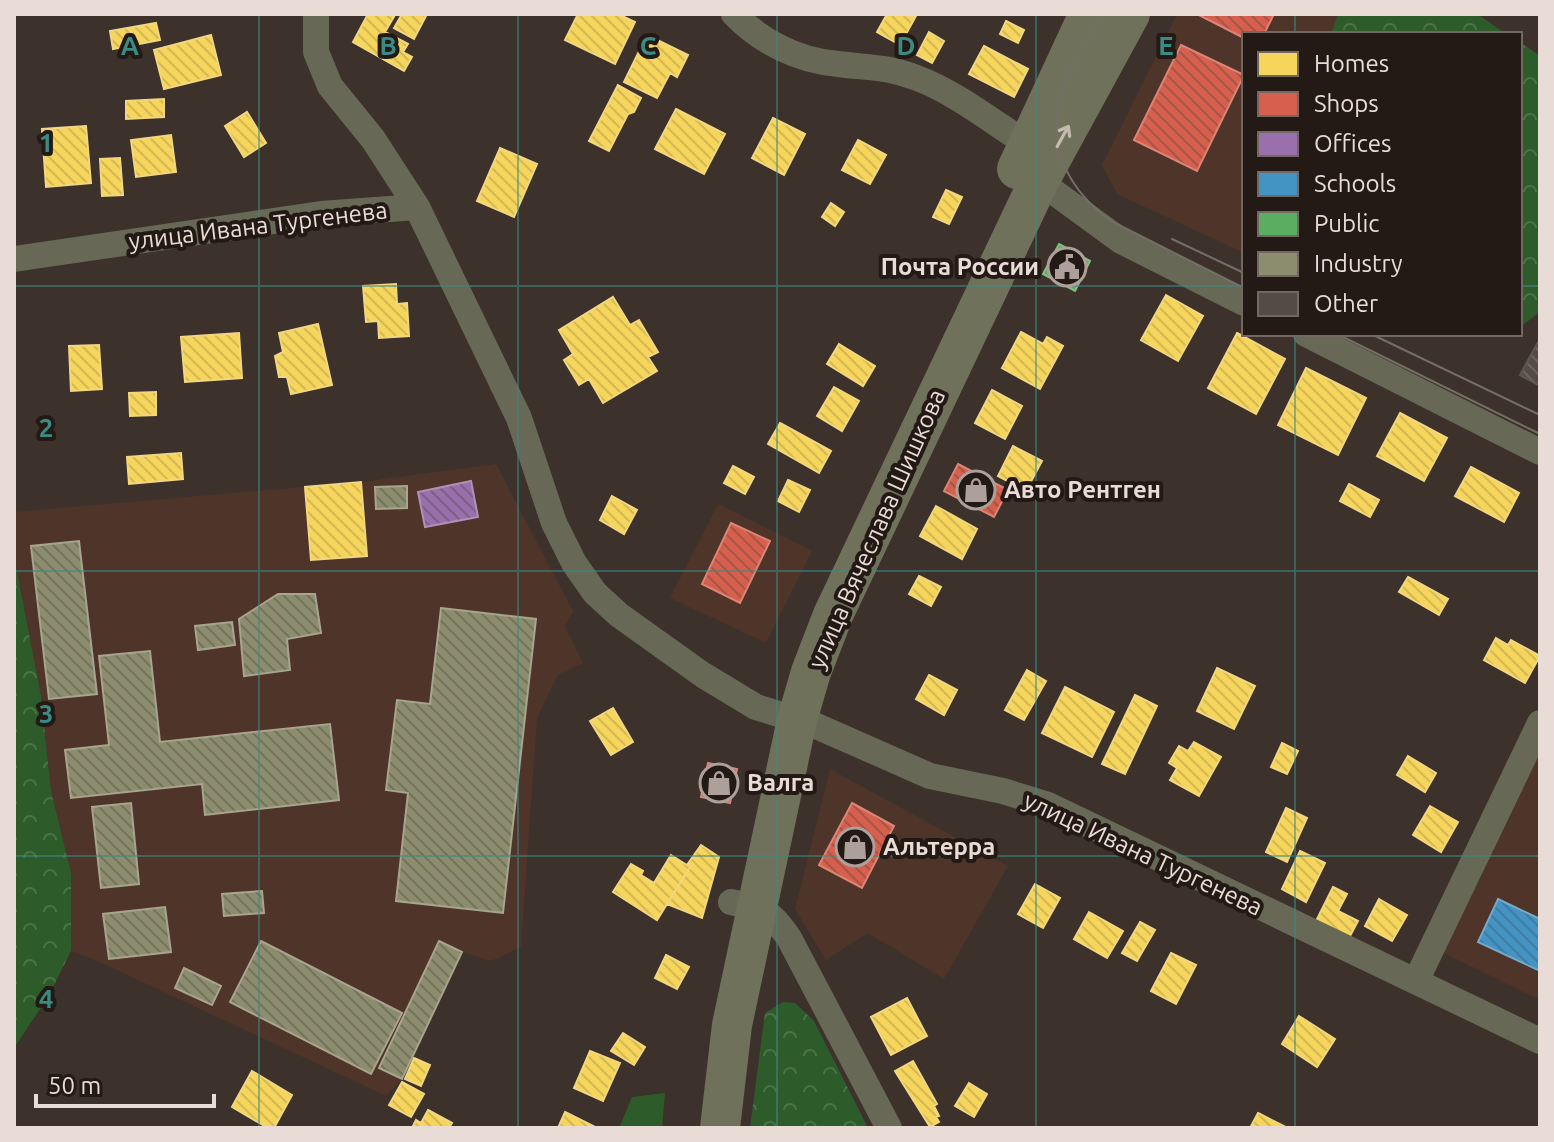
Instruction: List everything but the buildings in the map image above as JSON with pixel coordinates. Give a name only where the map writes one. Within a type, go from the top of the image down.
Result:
[{"type":"main road","name":"улица Вячеслава Шишкова","points":[[1034,163],[1089,14]]},
{"type":"main road","name":"улица Вячеслава Шишкова","points":[[695,1128],[707,1021],[744,904],[785,717],[787,664],[810,605],[1034,163],[1130,14]]},
{"type":"main road","name":"улица Вячеслава Шишкова","points":[[720,1128],[744,904]]},
{"type":"street","points":[[316,14],[316,52],[330,86],[373,139],[417,207]]},
{"type":"street","points":[[734,14],[747,28],[789,53],[835,64],[878,66],[920,79],[1034,163],[1121,241],[1242,302]]},
{"type":"street","name":"улица Ивана Тургенева","points":[[14,259],[321,214],[417,207],[519,418],[554,523],[595,593],[619,615],[739,699],[930,776],[1003,791],[1048,805],[1540,1041]]},
{"type":"street","points":[[1310,336],[1540,452]]},
{"type":"street","points":[[1416,981],[1540,723]]},
{"type":"street","points":[[744,904],[772,914],[789,938],[889,1128]]},
{"type":"shaded area","points":[[1177,14],[1365,14],[1356,32],[1242,32],[1242,252],[1117,194],[1102,165]]},
{"type":"shaded area","points":[[496,464],[573,611],[565,626],[583,663],[558,675],[537,718],[521,947],[491,961],[462,952],[402,1079],[386,1096],[71,951],[71,873],[51,791],[41,696],[14,556],[14,512],[361,482]]},
{"type":"shaded area","points":[[718,504],[812,551],[766,643],[670,598]]},
{"type":"shaded area","points":[[1540,751],[1540,1000],[1444,953]]},
{"type":"shaded area","points":[[830,769],[1008,866],[944,979],[868,933],[826,960],[795,909]]},
{"type":"green space","points":[[1338,14],[1477,14],[1503,32],[1332,32]]},
{"type":"green space","points":[[1522,43],[1540,56],[1540,312],[1522,326]]},
{"type":"green space","points":[[14,556],[41,696],[51,791],[71,873],[71,951],[48,997],[14,1048]]},
{"type":"green space","points":[[783,1002],[795,1003],[814,1021],[868,1128],[750,1128],[765,1013]]},
{"type":"green space","points":[[665,1093],[662,1128],[619,1128],[632,1097]]},
{"type":"tram line","points":[[1101,14],[1073,66],[1060,99],[1057,136],[1066,169],[1085,198],[1113,222],[1242,287]]},
{"type":"tram line","points":[[1172,239],[1242,272]]},
{"type":"tram line","points":[[1341,336],[1540,434]]},
{"type":"tram line","points":[[1375,336],[1540,415]]},
{"type":"place","name":"Почта России","points":[[1067,267]]},
{"type":"place","name":"Авто Рентген","points":[[976,490]]},
{"type":"place","name":"Валга","points":[[719,783]]},
{"type":"place","name":"Альтерра","points":[[855,847]]}]
